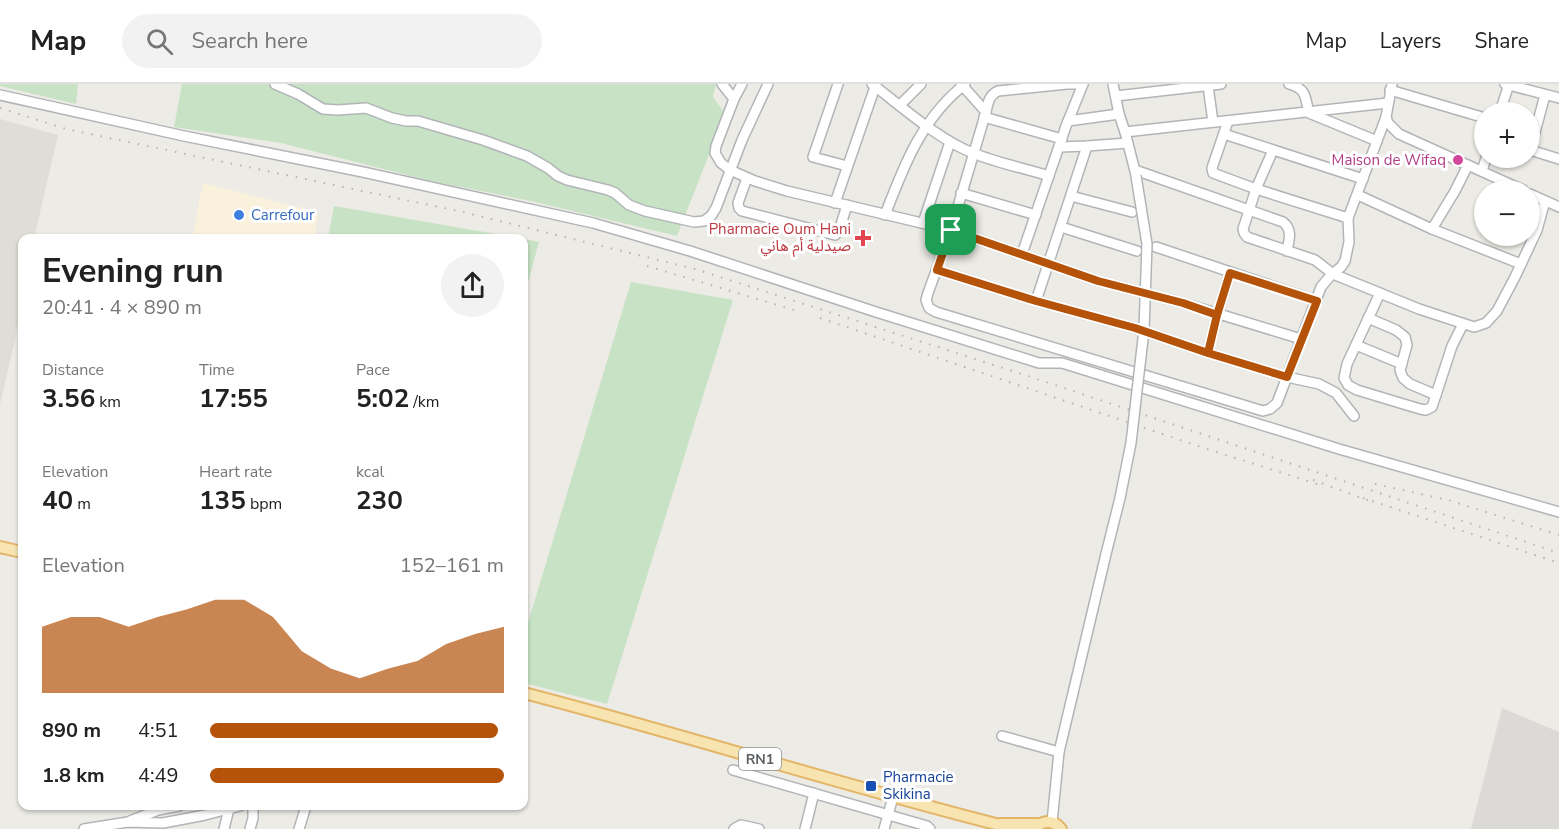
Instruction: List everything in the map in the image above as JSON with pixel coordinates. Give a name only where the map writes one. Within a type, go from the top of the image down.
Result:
[{"type":"main road","points":[[0,547],[18,551]]},
{"type":"main road","name":"RN1","points":[[528,694],[1001,826],[1037,827],[1045,822],[1056,825]]},
{"type":"street","points":[[275,84],[323,109],[366,108],[392,118],[418,122],[483,140],[527,156],[567,180],[615,193],[629,205],[694,222],[704,221],[716,208],[768,84]]},
{"type":"street","points":[[722,84],[734,99]]},
{"type":"street","points":[[742,84],[734,99],[715,153],[721,163],[747,178],[835,203],[951,230],[1098,281],[1183,303],[1301,339]]},
{"type":"street","points":[[838,84],[813,157],[848,166]]},
{"type":"street","points":[[900,105],[921,84]]},
{"type":"street","points":[[1022,254],[1083,84],[998,91],[990,98],[951,230],[926,300],[929,308],[1259,411],[1268,410],[1277,403],[1321,287],[1341,267],[1348,251],[1348,218],[1386,117],[1391,87],[1474,114]]},
{"type":"street","points":[[1056,825],[1059,752],[1120,498],[1131,443],[1144,330],[1148,255],[1145,230],[1135,173],[1113,84]]},
{"type":"street","points":[[1116,96],[1221,84]]},
{"type":"street","points":[[1289,84],[1303,90],[1309,113]]},
{"type":"street","points":[[1503,102],[1508,84],[1559,98]]},
{"type":"street","points":[[835,203],[874,85],[950,142],[973,153],[1049,176]]},
{"type":"street","points":[[885,214],[900,175],[926,125],[963,85],[985,114],[1060,143],[1087,146],[1128,143]]},
{"type":"street","points":[[1208,86],[1213,122]]},
{"type":"street","points":[[0,94],[184,136],[363,172],[593,223],[690,251],[1039,363],[1062,363],[1351,452],[1559,512]]},
{"type":"street","points":[[1540,113],[1545,94]]},
{"type":"street","points":[[1125,132],[1388,103]]},
{"type":"street","points":[[1309,113],[1377,141]]},
{"type":"street","points":[[1068,121],[1119,114]]},
{"type":"street","points":[[1386,117],[1388,123],[1400,134],[1501,180]]},
{"type":"street","points":[[1228,121],[1212,171],[1219,176],[1256,189],[1348,218]]},
{"type":"street","points":[[1224,134],[1363,179]]},
{"type":"street","points":[[923,223],[950,142]]},
{"type":"street","points":[[1036,301],[1087,146]]},
{"type":"street","points":[[1273,150],[1256,189],[1243,229],[1247,237],[1315,260],[1333,274],[1419,309],[1474,327],[1486,323],[1497,311],[1537,230],[1545,201]]},
{"type":"street","points":[[1540,153],[1559,159]]},
{"type":"street","points":[[1432,229],[1468,165]]},
{"type":"street","points":[[1135,173],[1283,222],[1290,231],[1287,251]]},
{"type":"street","points":[[747,178],[738,203],[742,211],[835,235],[838,234],[847,206]]},
{"type":"street","points":[[961,193],[1036,215]]},
{"type":"street","points":[[1358,195],[1432,229],[1521,264]]},
{"type":"street","points":[[1071,196],[1132,212]]},
{"type":"street","points":[[1540,199],[1559,207]]},
{"type":"street","points":[[1061,227],[1137,251]]},
{"type":"street","points":[[1156,247],[1317,301]]},
{"type":"street","points":[[937,270],[1036,301],[1135,328],[1287,377],[1319,384],[1336,393],[1354,416]]},
{"type":"street","points":[[1208,353],[1230,273]]},
{"type":"street","points":[[1380,293],[1347,364],[1344,378],[1348,385],[1357,390],[1426,410],[1432,407],[1452,346],[1463,324]]},
{"type":"street","points":[[1368,318],[1396,330],[1405,337],[1407,345],[1400,370],[1403,378],[1410,384],[1436,395]]},
{"type":"street","points":[[1356,345],[1402,364]]},
{"type":"street","points":[[1002,736],[1059,752]]},
{"type":"street","points":[[733,770],[889,814],[930,829]]},
{"type":"street","points":[[803,790],[808,773]]},
{"type":"street","points":[[805,829],[814,793]]},
{"type":"street","points":[[884,829],[893,797]]},
{"type":"street","points":[[84,829],[128,822],[158,810]]},
{"type":"street","points":[[128,822],[158,826],[225,810]]},
{"type":"street","points":[[224,829],[229,810]]},
{"type":"street","points":[[250,829],[253,810]]},
{"type":"street","points":[[299,829],[305,810]]},
{"type":"street","points":[[734,829],[741,825],[759,829]]},
{"type":"shaded area","points":[[0,119],[58,135],[35,234],[18,234],[18,321],[0,404]]},
{"type":"shaded area","points":[[203,183],[318,212],[315,234],[193,234]]},
{"type":"shaded area","points":[[1502,708],[1559,732],[1559,829],[1471,829]]},
{"type":"green space","points":[[0,84],[78,84],[76,104],[0,86]]},
{"type":"green space","points":[[182,84],[716,84],[713,97],[725,114],[677,236],[531,201],[435,182],[281,143],[174,127]]},
{"type":"green space","points":[[334,206],[496,234],[329,234]]},
{"type":"green space","points":[[528,240],[539,242],[528,282]]},
{"type":"green space","points":[[631,282],[733,300],[607,704],[528,684],[528,623]]},
{"type":"railway","points":[[0,108],[66,129],[463,212],[695,269],[1025,375],[1559,553]]},
{"type":"railway","points":[[647,266],[794,310]]},
{"type":"railway","points":[[820,318],[1320,485]]},
{"type":"railway","points":[[1313,480],[1370,501]]},
{"type":"railway","points":[[1375,484],[1448,500],[1559,535]]},
{"type":"railway","points":[[1363,498],[1559,563]]},
{"type":"place","name":"Maison de Wifaq","points":[[1458,160]]},
{"type":"place","name":"Carrefour","points":[[239,215]]},
{"type":"place","name":"Pharmacie Oum Hani صيدلية أم هاني","points":[[863,238]]},
{"type":"place","name":"Pharmacie Skikina","points":[[871,786]]},
{"type":"route","points":[[951,230],[937,270],[1036,301],[1135,328],[1208,353],[1230,273],[1317,301],[1287,377],[1208,353],[1217,315],[1183,303],[1098,281],[951,230]]}]
